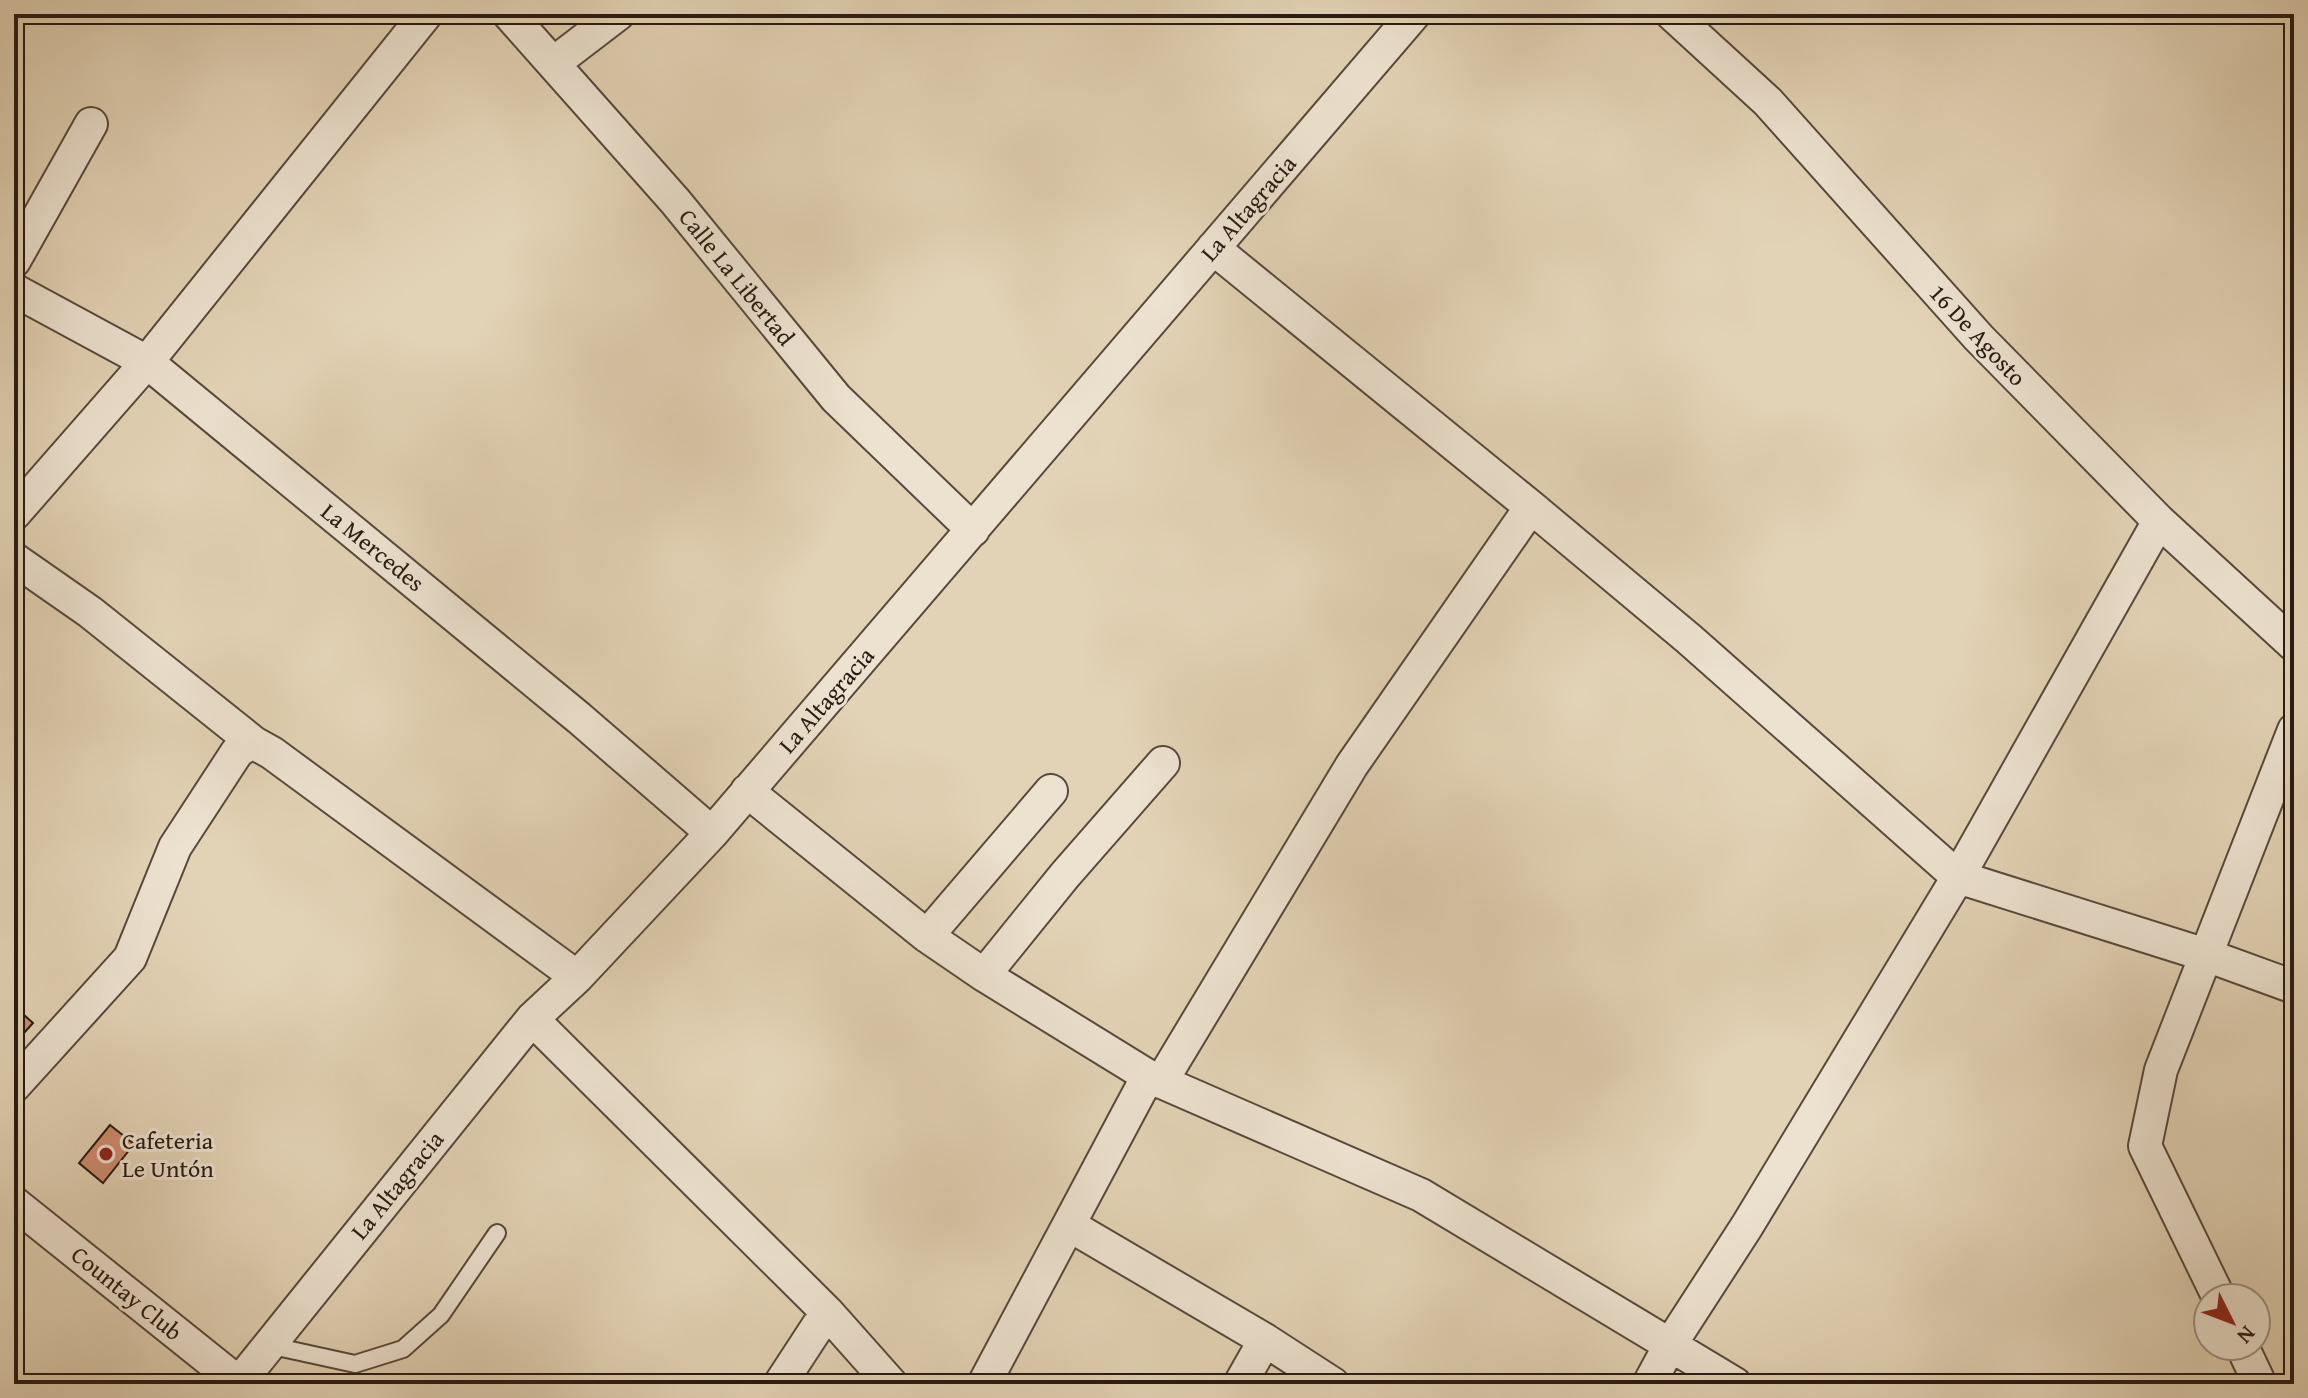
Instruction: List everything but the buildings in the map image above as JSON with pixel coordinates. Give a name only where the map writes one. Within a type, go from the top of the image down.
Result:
[{"type":"street","points":[[14,514],[147,362],[426,14]]},
{"type":"street","name":"Calle La Libertad","points":[[509,14],[675,201],[836,398],[973,530]]},
{"type":"street","points":[[554,63],[618,14]]},
{"type":"street","name":"La Altagracia","points":[[239,1384],[532,1019],[577,977],[712,833],[1414,14]]},
{"type":"street","name":"16 De Agosto","points":[[1672,14],[1768,102],[1979,338],[2159,521],[2294,645]]},
{"type":"street","points":[[14,261],[91,124]]},
{"type":"street","points":[[1213,248],[1689,639],[1958,877],[2206,955],[2294,987]]},
{"type":"street","name":"La Mercedes","points":[[14,290],[147,362],[579,718],[712,833]]},
{"type":"street","points":[[984,1384],[1069,1225],[1155,1079],[1352,765],[1531,507]]},
{"type":"street","points":[[1649,1384],[1958,877],[2159,521]]},
{"type":"street","points":[[14,559],[90,612],[254,743],[272,753],[577,977]]},
{"type":"street","points":[[2211,1282],[2145,1146],[2161,1070],[2294,730]]},
{"type":"street","points":[[14,1086],[130,958],[175,847],[237,752],[254,743]]},
{"type":"street","points":[[984,975],[1065,875],[1163,763]]},
{"type":"street","points":[[747,791],[927,936],[984,975],[1155,1079],[1421,1195],[1735,1384]]},
{"type":"street","points":[[927,936],[1051,791]]},
{"type":"street","points":[[532,1019],[827,1312],[891,1384]]},
{"type":"street","name":"Countay Club","points":[[14,1203],[239,1384]]},
{"type":"street","points":[[1069,1225],[1265,1340],[1333,1384]]},
{"type":"street","points":[[780,1384],[827,1312]]},
{"type":"street","points":[[1240,1384],[1265,1340]]},
{"type":"street","points":[[2250,1362],[2260,1384]]},
{"type":"lane","points":[[268,1345],[355,1364],[403,1349],[441,1315],[497,1233]]},
{"type":"place","name":"Cafeteria Le Untón","points":[[106,1154]]}]
